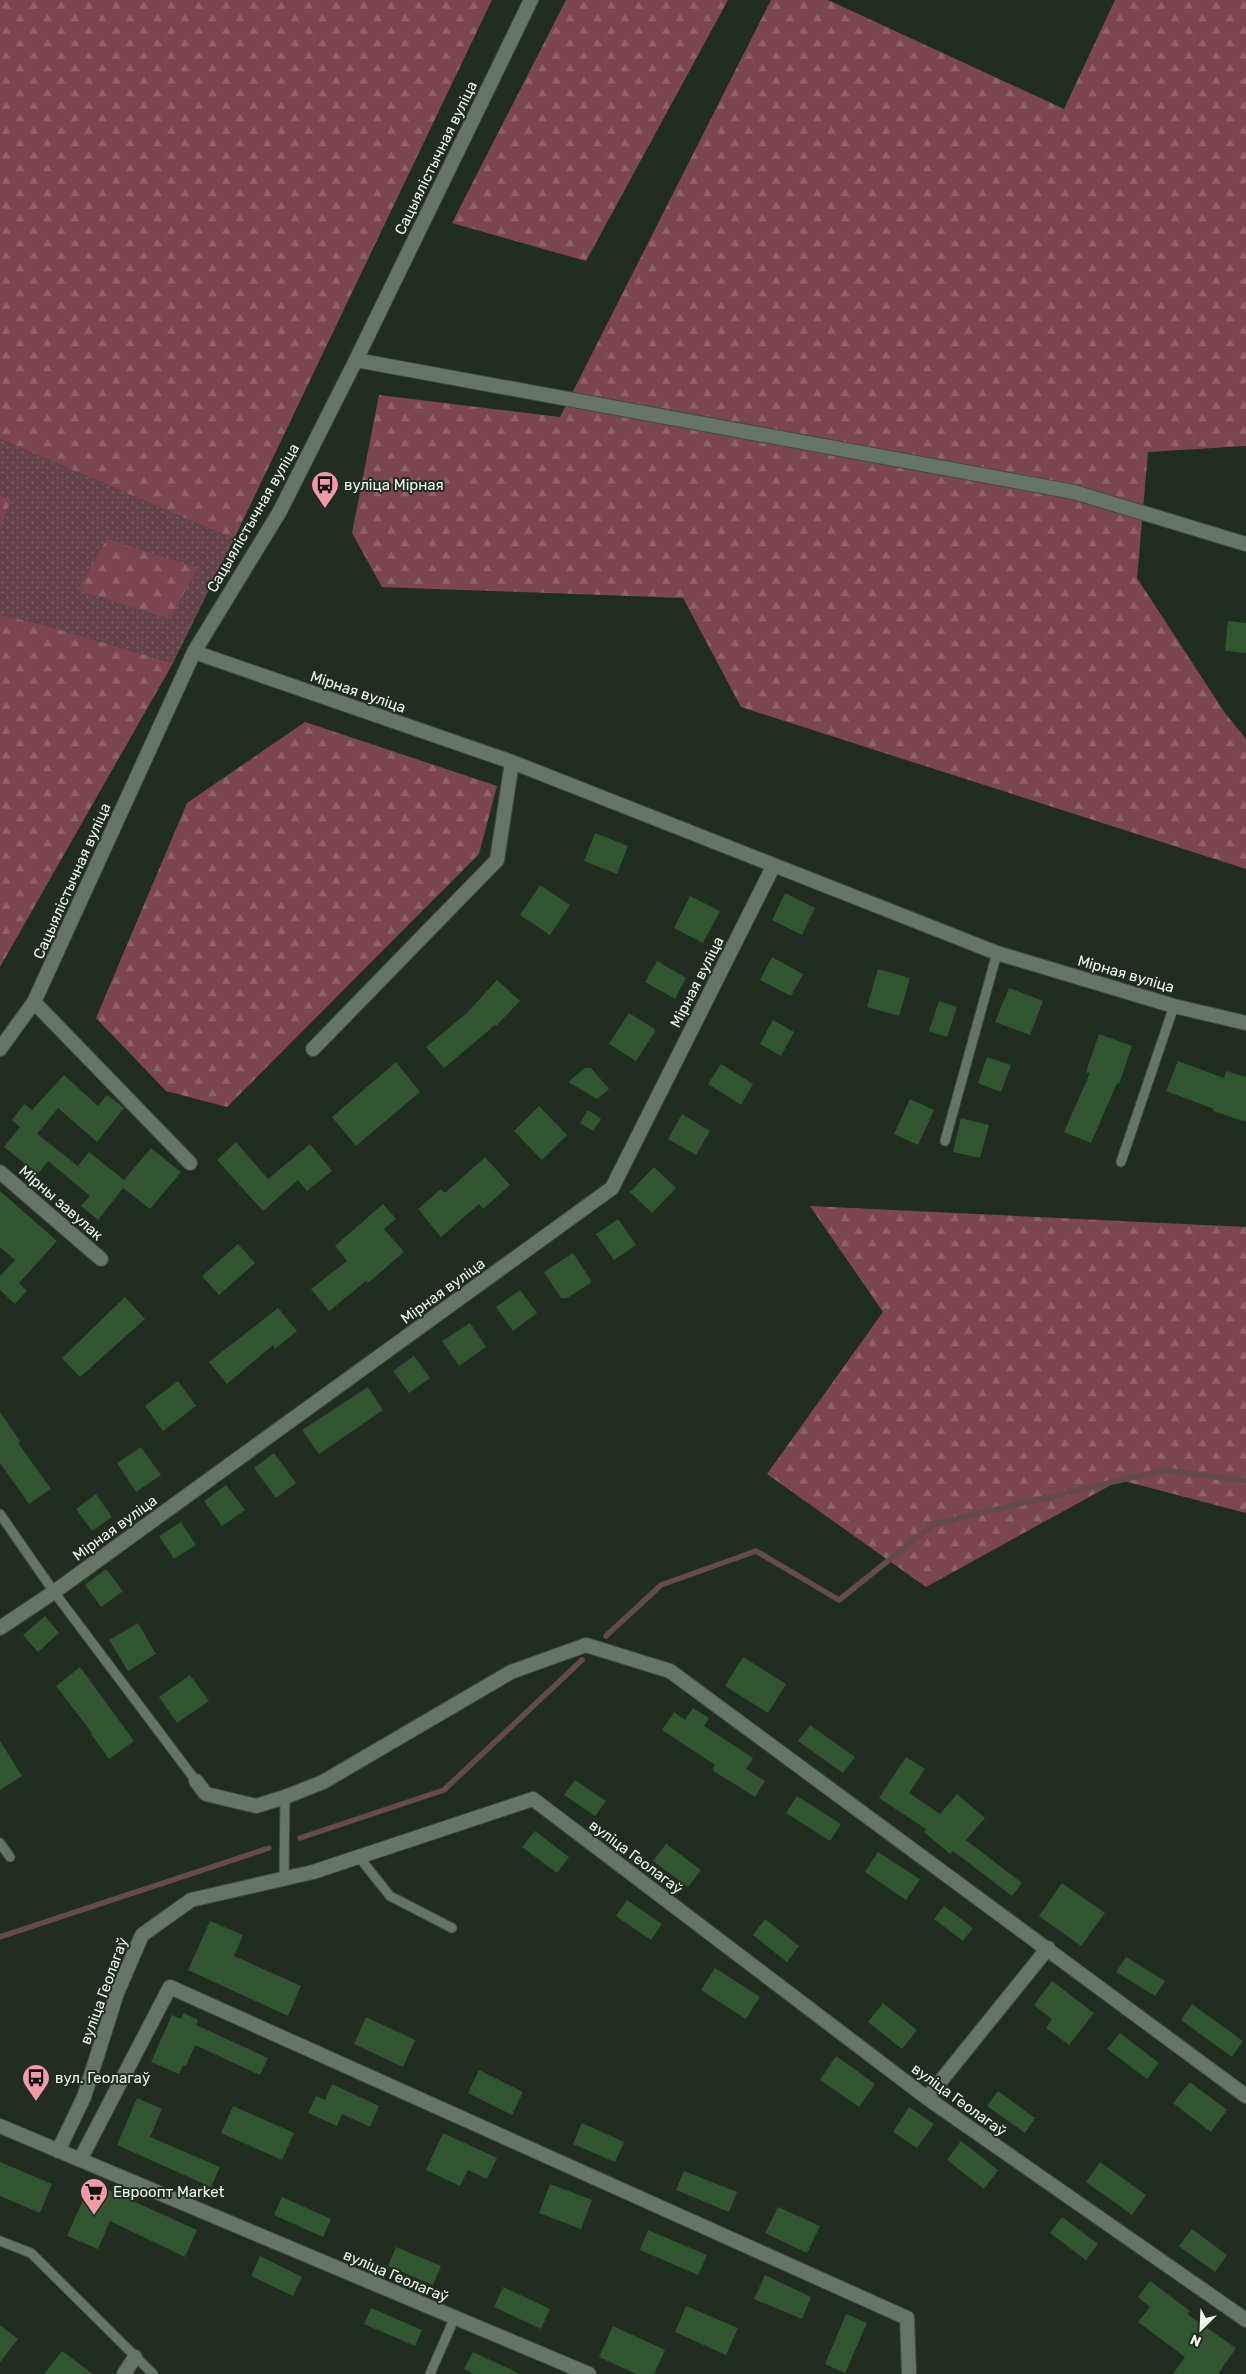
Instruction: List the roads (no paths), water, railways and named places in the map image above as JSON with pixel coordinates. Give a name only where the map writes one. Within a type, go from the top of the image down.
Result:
[{"type":"street","name":"Сацыялістычная вуліца","points":[[0,1049],[34,1002],[194,652],[280,512],[356,360],[530,0]]},
{"type":"street","points":[[356,360],[1074,492],[1246,544]]},
{"type":"street","name":"Мірная вуліца","points":[[194,652],[512,762],[773,867],[997,953],[1174,1006],[1246,1023]]},
{"type":"street","points":[[313,1049],[497,860],[512,762]]},
{"type":"street","name":"Мірная вуліца","points":[[0,1628],[54,1592],[612,1188],[773,867]]},
{"type":"street","points":[[34,1002],[190,1163]]},
{"type":"street","name":"Мірны завулак","points":[[0,1172],[101,1259]]},
{"type":"street","points":[[196,1780],[206,1794],[256,1806],[285,1798],[323,1782],[511,1672],[586,1645],[670,1671],[1048,1948],[1246,2096]]},
{"type":"street","name":"вуліца Геолагаў","points":[[58,2151],[84,2097],[117,1993],[142,1935],[191,1900],[314,1872],[533,1799],[927,2098],[1246,2320]]},
{"type":"street","points":[[927,2098],[1048,1948]]},
{"type":"street","points":[[80,2160],[170,1986],[907,2318],[908,2374]]},
{"type":"street","name":"вуліца Геолагаў","points":[[0,2126],[454,2319],[589,2374]]},
{"type":"street","points":[[124,2374],[134,2357]]},
{"type":"lane","points":[[945,1141],[997,953]]},
{"type":"lane","points":[[1122,1162],[1174,1006]]},
{"type":"lane","points":[[0,1514],[54,1592],[196,1780]]},
{"type":"lane","points":[[284,1878],[285,1798]]},
{"type":"lane","points":[[0,1843],[10,1857]]},
{"type":"lane","points":[[359,1857],[390,1896],[452,1928]]},
{"type":"lane","points":[[0,2240],[31,2253],[153,2374]]},
{"type":"lane","points":[[430,2374],[454,2319]]},
{"type":"waterway","points":[[606,1636],[661,1585],[756,1551],[839,1600],[934,1524],[1164,1470],[1246,1481]]},
{"type":"waterway","points":[[300,1838],[444,1790],[582,1660]]},
{"type":"waterway","points":[[0,1937],[269,1848]]},
{"type":"place","name":"вуліца Мірная","points":[[325,509]]},
{"type":"place","name":"вул. Геолагаў","points":[[36,2102]]},
{"type":"place","name":"Евроопт Market","points":[[94,2216]]}]
